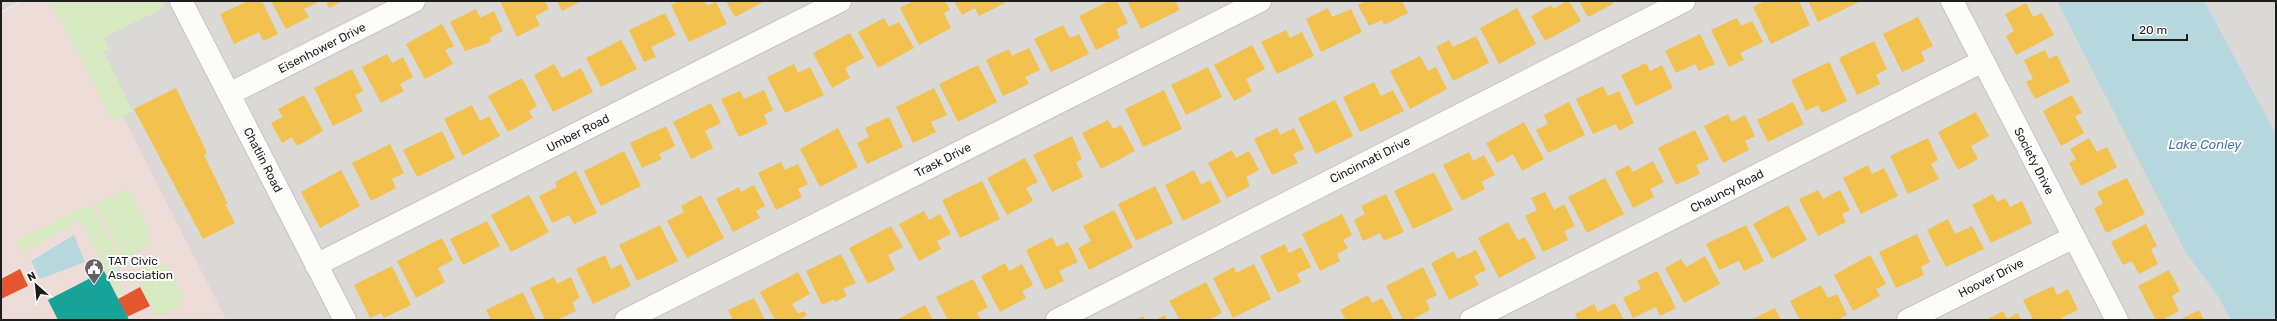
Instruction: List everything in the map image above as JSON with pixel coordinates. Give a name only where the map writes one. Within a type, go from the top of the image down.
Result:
[{"type":"street","name":"Chatlin Road","points":[[181,1],[345,320]]},
{"type":"street","name":"Eisenhower Drive","points":[[229,94],[414,1]]},
{"type":"street","name":"Umber Road","points":[[316,265],[840,1]]},
{"type":"street","name":"Trask Drive","points":[[626,320],[1260,1]]},
{"type":"street","name":"Cincinnati Drive","points":[[1057,320],[1684,1]]},
{"type":"street","name":"Society Drive","points":[[1952,1],[1982,62],[2117,320]]},
{"type":"street","name":"Chauncy Road","points":[[1471,320],[1982,62]]},
{"type":"street","name":"Hoover Drive","points":[[1908,320],[2074,237]]},
{"type":"shaded area","points":[[1,1],[20,1],[1,11]]},
{"type":"shaded area","points":[[23,1],[64,1],[226,320],[1,320],[1,14]]},
{"type":"shaded area","points":[[64,1],[2276,1],[2276,320],[226,320]]},
{"type":"shaded area","points":[[146,17],[178,82],[130,105],[104,52],[120,44],[114,33]]},
{"type":"green space","points":[[50,1],[166,1],[163,7],[158,11],[104,38],[109,49],[104,52],[133,111],[113,122]]},
{"type":"green space","points":[[128,188],[151,233],[147,245],[124,262],[96,204]]},
{"type":"green space","points":[[91,204],[122,264],[119,279],[124,294],[119,297],[80,220],[23,253],[17,240]]},
{"type":"green space","points":[[159,262],[168,266],[184,298],[177,309],[160,316],[153,312],[137,277],[143,268]]},
{"type":"water","name":"Lake Conley","points":[[2057,1],[2204,1],[2276,134],[2276,320],[2231,320],[2218,296],[2186,253]]},
{"type":"water","points":[[74,235],[85,262],[40,279],[31,261]]},
{"type":"building: Homes","points":[[248,1],[262,1],[278,34],[263,41],[259,32],[234,44],[220,14]]},
{"type":"building: Homes","points":[[271,1],[316,1],[317,3],[304,9],[309,17],[286,29]]},
{"type":"building: Homes","points":[[326,1],[343,1],[329,8]]},
{"type":"building: Homes","points":[[500,1],[545,1],[549,9],[535,16],[540,25],[517,37]]},
{"type":"building: Homes","points":[[557,1],[582,1],[562,11]]},
{"type":"building: Homes","points":[[679,1],[704,1],[707,6],[716,2],[727,24],[689,42],[671,5]]},
{"type":"building: Homes","points":[[726,1],[762,1],[763,2],[735,17]]},
{"type":"building: Homes","points":[[913,1],[945,1],[950,10],[944,13],[951,28],[919,45],[900,8]]},
{"type":"building: Homes","points":[[954,1],[1005,1],[1005,3],[979,16],[975,8],[962,15]]},
{"type":"building: Homes","points":[[1109,1],[1117,1],[1128,23],[1116,29],[1120,38],[1096,50],[1079,16]]},
{"type":"building: Homes","points":[[1127,1],[1175,1],[1180,10],[1141,29]]},
{"type":"building: Homes","points":[[1366,1],[1402,1],[1408,13],[1384,25],[1382,20],[1369,26],[1358,5]]},
{"type":"building: Homes","points":[[1569,1],[1581,21],[1545,41],[1531,16],[1551,5],[1553,9]]},
{"type":"building: Homes","points":[[1579,1],[1612,1],[1613,4],[1588,17]]},
{"type":"building: Homes","points":[[1765,1],[1799,1],[1810,25],[1771,44],[1753,7]]},
{"type":"building: Homes","points":[[1808,1],[1859,1],[1859,2],[1818,22]]},
{"type":"building: Homes","points":[[2026,3],[2033,17],[2042,13],[2054,35],[2016,55],[2006,36],[2014,31],[2005,14]]},
{"type":"building: Homes","points":[[1328,8],[1332,17],[1351,9],[1362,32],[1321,52],[1306,19]]},
{"type":"building: Homes","points":[[1517,8],[1536,44],[1499,64],[1480,28]]},
{"type":"building: Homes","points":[[476,9],[480,18],[494,11],[503,31],[489,38],[491,42],[465,51],[450,22]]},
{"type":"building: Homes","points":[[665,13],[676,35],[651,47],[656,57],[644,62],[629,30]]},
{"type":"building: Homes","points":[[1918,17],[1933,46],[1921,52],[1925,61],[1902,72],[1883,34]]},
{"type":"building: Homes","points":[[884,18],[889,27],[899,22],[914,48],[878,68],[858,32]]},
{"type":"building: Homes","points":[[1737,18],[1741,26],[1752,21],[1763,42],[1740,53],[1744,60],[1729,67],[1711,30]]},
{"type":"building: Homes","points":[[442,24],[454,46],[445,50],[453,64],[425,79],[406,44]]},
{"type":"building: Homes","points":[[1063,25],[1070,38],[1079,34],[1089,54],[1051,72],[1034,39]]},
{"type":"building: Homes","points":[[1286,30],[1290,38],[1302,32],[1314,56],[1277,74],[1261,42]]},
{"type":"building: Homes","points":[[850,33],[864,58],[845,68],[850,78],[832,88],[813,53]]},
{"type":"building: Homes","points":[[1700,34],[1715,64],[1699,71],[1695,64],[1676,73],[1665,51]]},
{"type":"building: Homes","points":[[1476,36],[1489,63],[1453,81],[1436,47],[1449,40],[1453,47]]},
{"type":"building: Homes","points":[[621,40],[637,69],[601,87],[586,58]]},
{"type":"building: Homes","points":[[1874,41],[1887,69],[1876,75],[1880,84],[1857,95],[1839,58]]},
{"type":"building: Homes","points":[[1252,45],[1265,69],[1246,79],[1252,91],[1234,101],[1214,65]]},
{"type":"building: Homes","points":[[1029,48],[1040,70],[1025,77],[1029,84],[1003,96],[986,60],[1009,49],[1012,56]]},
{"type":"building: Homes","points":[[2045,50],[2049,59],[2057,55],[2070,82],[2035,99],[2026,82],[2033,79],[2024,60]]},
{"type":"building: Homes","points":[[387,54],[392,63],[403,57],[413,77],[400,84],[404,91],[381,103],[362,67]]},
{"type":"building: Homes","points":[[1420,56],[1428,71],[1436,67],[1447,89],[1410,109],[1390,71]]},
{"type":"building: Homes","points":[[1829,62],[1847,101],[1822,113],[1818,105],[1806,111],[1791,80]]},
{"type":"building: Homes","points":[[1646,63],[1650,71],[1662,65],[1673,88],[1636,106],[1621,75]]},
{"type":"building: Homes","points":[[554,64],[562,78],[581,68],[593,92],[553,112],[534,75]]},
{"type":"building: Homes","points":[[794,64],[798,73],[810,67],[824,95],[785,113],[767,77]]},
{"type":"building: Homes","points":[[978,65],[997,102],[958,122],[939,84]]},
{"type":"building: Homes","points":[[1208,67],[1222,97],[1186,115],[1171,85]]},
{"type":"building: Homes","points":[[352,69],[363,91],[355,95],[363,111],[333,126],[314,88]]},
{"type":"building: Homes","points":[[522,78],[537,106],[529,111],[533,118],[508,132],[488,96]]},
{"type":"building: Homes","points":[[1374,82],[1381,96],[1393,90],[1404,111],[1360,132],[1343,97]]},
{"type":"building: Homes","points":[[1603,86],[1608,96],[1619,91],[1634,123],[1619,131],[1616,124],[1593,134],[1576,99]]},
{"type":"building: Homes","points":[[176,88],[207,153],[204,155],[228,204],[225,204],[235,223],[203,239],[134,109]]},
{"type":"building: Homes","points":[[934,88],[947,115],[931,122],[936,132],[913,143],[896,107]]},
{"type":"building: Homes","points":[[764,90],[773,110],[764,115],[768,124],[739,137],[721,99],[740,91],[744,99]]},
{"type":"building: Homes","points":[[1164,90],[1182,129],[1143,147],[1125,109]]},
{"type":"building: Homes","points":[[304,95],[323,131],[297,146],[292,137],[282,143],[271,123],[283,117],[278,109]]},
{"type":"building: Homes","points":[[2072,95],[2082,113],[2075,116],[2084,133],[2061,146],[2043,111]]},
{"type":"building: Homes","points":[[1335,100],[1353,136],[1316,154],[1298,118]]},
{"type":"building: Homes","points":[[1569,102],[1585,135],[1548,153],[1536,130],[1548,124],[1544,115]]},
{"type":"building: Homes","points":[[1793,102],[1804,124],[1768,142],[1757,120]]},
{"type":"building: Homes","points":[[711,103],[721,123],[705,131],[713,148],[691,159],[673,122]]},
{"type":"building: Homes","points":[[472,105],[480,121],[489,116],[500,136],[463,156],[444,119]]},
{"type":"building: Homes","points":[[1976,112],[1989,136],[1971,146],[1978,159],[1958,170],[1938,132]]},
{"type":"building: Homes","points":[[1728,114],[1732,122],[1745,115],[1755,136],[1745,141],[1749,150],[1723,163],[1704,126]]},
{"type":"building: Homes","points":[[889,117],[903,147],[867,164],[857,143],[869,137],[865,128]]},
{"type":"building: Homes","points":[[1108,120],[1113,129],[1121,125],[1135,151],[1101,169],[1082,133]]},
{"type":"building: Homes","points":[[1524,122],[1544,159],[1522,171],[1513,154],[1497,163],[1486,143]]},
{"type":"building: Homes","points":[[666,126],[675,146],[659,154],[662,159],[642,168],[630,143]]},
{"type":"building: Homes","points":[[838,128],[858,167],[820,187],[800,149]]},
{"type":"building: Homes","points":[[1277,128],[1280,135],[1294,128],[1304,149],[1293,154],[1298,163],[1272,175],[1254,139]]},
{"type":"building: Homes","points":[[1695,130],[1709,159],[1696,165],[1700,174],[1676,185],[1658,148]]},
{"type":"building: Homes","points":[[442,131],[455,158],[417,177],[403,150]]},
{"type":"building: Homes","points":[[1072,136],[1082,159],[1076,162],[1083,177],[1052,192],[1033,155]]},
{"type":"building: Homes","points":[[1928,138],[1938,160],[1931,164],[1939,179],[1908,194],[1890,156]]},
{"type":"building: Homes","points":[[2089,138],[2097,152],[2107,147],[2117,167],[2081,186],[2069,163],[2076,159],[2070,149]]},
{"type":"building: Homes","points":[[390,144],[404,173],[392,179],[396,188],[371,201],[352,163]]},
{"type":"building: Homes","points":[[1232,150],[1236,158],[1249,151],[1259,170],[1246,177],[1250,186],[1227,198],[1208,163]]},
{"type":"building: Homes","points":[[624,151],[641,186],[601,206],[584,171]]},
{"type":"building: Homes","points":[[1469,152],[1473,161],[1484,155],[1495,175],[1481,182],[1485,189],[1462,201],[1443,165]]},
{"type":"building: Homes","points":[[1025,158],[1038,182],[1026,188],[1033,201],[1007,215],[987,178]]},
{"type":"building: Homes","points":[[1653,161],[1664,182],[1650,189],[1654,197],[1633,208],[1615,172],[1629,165],[1633,172]]},
{"type":"building: Homes","points":[[781,162],[785,170],[798,164],[808,184],[798,189],[802,197],[776,210],[758,173]]},
{"type":"building: Homes","points":[[1868,165],[1872,174],[1884,168],[1898,196],[1861,214],[1843,178]]},
{"type":"building: Homes","points":[[341,170],[360,206],[320,228],[301,192]]},
{"type":"building: Homes","points":[[1194,170],[1201,185],[1210,180],[1221,202],[1183,221],[1165,185]]},
{"type":"building: Homes","points":[[576,171],[597,213],[574,224],[569,215],[552,223],[539,196],[557,187],[555,182]]},
{"type":"building: Homes","points":[[1434,172],[1453,210],[1413,229],[1394,191]]},
{"type":"building: Homes","points":[[1605,178],[1624,214],[1587,233],[1568,197]]},
{"type":"building: Homes","points":[[2127,178],[2145,214],[2106,233],[2094,208],[2103,204],[2097,192]]},
{"type":"building: Homes","points":[[982,181],[1000,219],[960,238],[942,200]]},
{"type":"building: Homes","points":[[754,185],[765,206],[756,211],[760,218],[733,232],[716,199],[739,187],[741,192]]},
{"type":"building: Homes","points":[[1155,186],[1173,223],[1136,241],[1118,204]]},
{"type":"building: Homes","points":[[1818,190],[1823,199],[1840,190],[1850,210],[1842,214],[1846,222],[1818,236],[1799,199]]},
{"type":"building: Homes","points":[[1545,192],[1554,210],[1564,204],[1575,226],[1564,231],[1568,240],[1543,252],[1525,216],[1537,210],[1531,198]]},
{"type":"building: Homes","points":[[1386,194],[1404,232],[1384,241],[1380,233],[1363,241],[1354,220],[1365,214],[1361,206]]},
{"type":"building: Homes","points":[[1993,194],[1997,202],[2005,198],[2010,207],[2022,201],[2032,223],[1991,243],[1972,205]]},
{"type":"building: Homes","points":[[529,195],[549,232],[511,252],[491,215]]},
{"type":"building: Homes","points":[[701,195],[724,238],[687,258],[667,221],[684,212],[681,206]]},
{"type":"building: Homes","points":[[1788,205],[1807,240],[1772,259],[1753,224]]},
{"type":"building: Homes","points":[[1114,210],[1133,247],[1089,270],[1078,248],[1091,241],[1083,226]]},
{"type":"building: Homes","points":[[924,211],[929,220],[940,214],[951,234],[937,241],[941,249],[919,261],[899,224]]},
{"type":"building: Homes","points":[[1342,214],[1352,235],[1343,240],[1348,248],[1337,254],[1340,261],[1320,271],[1302,234]]},
{"type":"building: Homes","points":[[1948,219],[1955,234],[1972,226],[1984,249],[1946,267],[1927,230]]},
{"type":"building: Homes","points":[[487,221],[500,246],[463,265],[450,239]]},
{"type":"building: Homes","points":[[1508,222],[1518,240],[1525,237],[1536,258],[1499,278],[1478,238]]},
{"type":"building: Homes","points":[[2146,224],[2157,246],[2151,249],[2158,264],[2139,274],[2132,261],[2123,265],[2111,242]]},
{"type":"building: Homes","points":[[660,225],[678,261],[637,281],[619,245]]},
{"type":"building: Homes","points":[[1746,225],[1764,261],[1744,271],[1739,261],[1719,270],[1706,244]]},
{"type":"building: Homes","points":[[891,226],[903,247],[888,255],[895,270],[868,284],[849,248]]},
{"type":"building: Homes","points":[[1917,234],[1930,262],[1921,267],[1924,275],[1896,288],[1879,252]]},
{"type":"building: Homes","points":[[1052,237],[1057,247],[1068,242],[1078,262],[1059,271],[1064,281],[1045,290],[1026,250]]},
{"type":"building: Homes","points":[[442,238],[453,260],[438,268],[445,282],[416,298],[397,261]]},
{"type":"building: Homes","points":[[1285,244],[1289,253],[1301,247],[1311,267],[1297,274],[1301,282],[1278,293],[1260,256]]},
{"type":"building: Homes","points":[[1476,250],[1486,270],[1474,276],[1479,285],[1449,300],[1431,263],[1454,251],[1457,259]]},
{"type":"building: Homes","points":[[841,254],[856,283],[843,289],[847,296],[835,302],[834,299],[822,305],[806,271]]},
{"type":"building: Homes","points":[[605,255],[611,269],[621,264],[631,286],[593,304],[576,269]]},
{"type":"building: Homes","points":[[1870,255],[1886,284],[1876,289],[1880,296],[1853,311],[1834,275]]},
{"type":"building: Homes","points":[[1705,256],[1720,284],[1684,303],[1665,268],[1681,259],[1686,267]]},
{"type":"building: Homes","points":[[1005,263],[1009,271],[1022,264],[1033,285],[1022,291],[1026,298],[1000,312],[981,276]]},
{"type":"building: Homes","points":[[1254,264],[1271,299],[1233,318],[1213,278],[1234,267],[1236,273]]},
{"type":"building: Homes","points":[[392,266],[411,305],[384,318],[381,313],[370,318],[354,285]]},
{"type":"building: Homes","points":[[1423,267],[1437,295],[1426,300],[1430,310],[1411,320],[1403,320],[1386,286]]},
{"type":"building: Homes","points":[[2169,270],[2180,291],[2172,296],[2179,311],[2162,320],[2156,320],[2138,286]]},
{"type":"building: Homes","points":[[1657,271],[1676,308],[1660,316],[1656,307],[1633,318],[1623,298],[1641,289],[1637,281]]},
{"type":"building: Homes","points":[[798,272],[810,294],[792,304],[798,314],[804,311],[807,315],[798,320],[775,320],[760,292]]},
{"type":"building: Homes","points":[[554,277],[557,284],[571,277],[580,298],[572,302],[576,311],[557,320],[545,320],[530,288]]},
{"type":"building: Homes","points":[[973,279],[988,307],[977,313],[981,320],[948,320],[936,297]]},
{"type":"building: Homes","points":[[1206,282],[1222,313],[1208,320],[1180,320],[1169,301]]},
{"type":"building: Homes","points":[[1821,285],[1828,298],[1837,294],[1847,315],[1837,320],[1800,320],[1790,301]]},
{"type":"building: Homes","points":[[2053,286],[2057,295],[2068,289],[2078,310],[2061,318],[2062,320],[2033,320],[2023,300]]},
{"type":"building: Homes","points":[[523,292],[536,320],[491,320],[486,310]]},
{"type":"building: Homes","points":[[1368,295],[1372,303],[1382,298],[1394,320],[1346,320],[1340,310]]},
{"type":"building: Homes","points":[[754,298],[765,320],[733,320],[728,310]]},
{"type":"building: Homes","points":[[1615,303],[1624,320],[1578,320],[1575,314],[1594,304],[1598,312]]},
{"type":"building: Homes","points":[[925,305],[933,320],[896,320]]},
{"type":"building: Homes","points":[[1775,308],[1781,320],[1751,320]]},
{"type":"building: Homes","points":[[2199,310],[2204,320],[2179,320]]},
{"type":"building: Homes","points":[[2003,311],[2007,319],[2018,313],[2021,320],[1986,320]]},
{"type":"building: Homes","points":[[1165,315],[1167,320],[1155,320]]},
{"type":"building: Homes","points":[[1143,316],[1145,320],[1135,320]]},
{"type":"building: Shops","points":[[20,269],[28,286],[1,299],[1,279]]},
{"type":"building: Shops","points":[[140,287],[150,306],[127,317],[118,299]]},
{"type":"building: Public","name":"TAT Civic Association","points":[[104,271],[129,320],[58,320],[48,300]]},
{"type":"place","name":"TAT Civic Association","points":[[94,285]]}]
